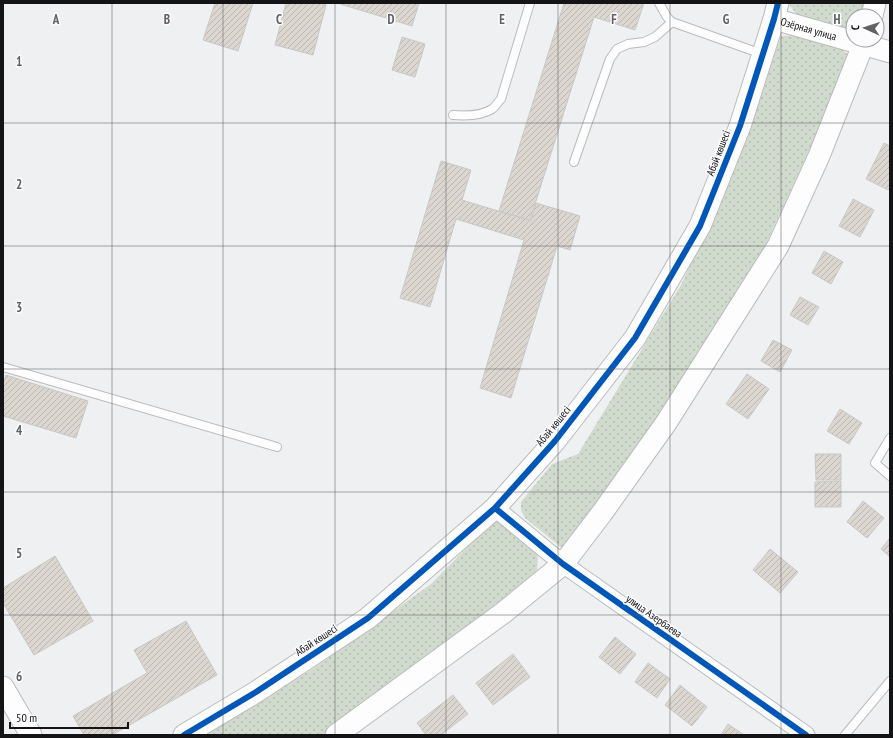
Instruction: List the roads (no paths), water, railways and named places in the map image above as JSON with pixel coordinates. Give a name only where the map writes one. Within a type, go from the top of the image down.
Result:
[{"type":"street","name":"Озёрная улица","points":[[776,11],[845,35]]},
{"type":"street","name":"Абай көшесі","points":[[184,735],[256,692],[368,618],[495,508],[555,441],[636,338],[700,226],[740,126],[776,11]]},
{"type":"street","points":[[336,735],[503,613],[562,564],[602,513],[666,424],[778,246],[819,156],[862,48]]},
{"type":"street","name":"Озёрная улица","points":[[880,48],[890,52]]},
{"type":"street","name":"улица Азербаева","points":[[495,508],[562,564],[806,735]]},
{"type":"street","points":[[3,687],[31,735]]},
{"type":"lane","points":[[453,115],[465,116],[479,114],[492,109],[501,100],[530,3]]},
{"type":"lane","points":[[659,3],[666,17],[672,22],[763,54]]},
{"type":"lane","points":[[574,162],[610,59],[617,49],[628,44],[644,42],[655,37],[672,22]]},
{"type":"lane","points":[[3,367],[277,448]]},
{"type":"lane","points":[[890,438],[875,463],[890,476]]},
{"type":"lane","points":[[845,735],[890,681]]}]
